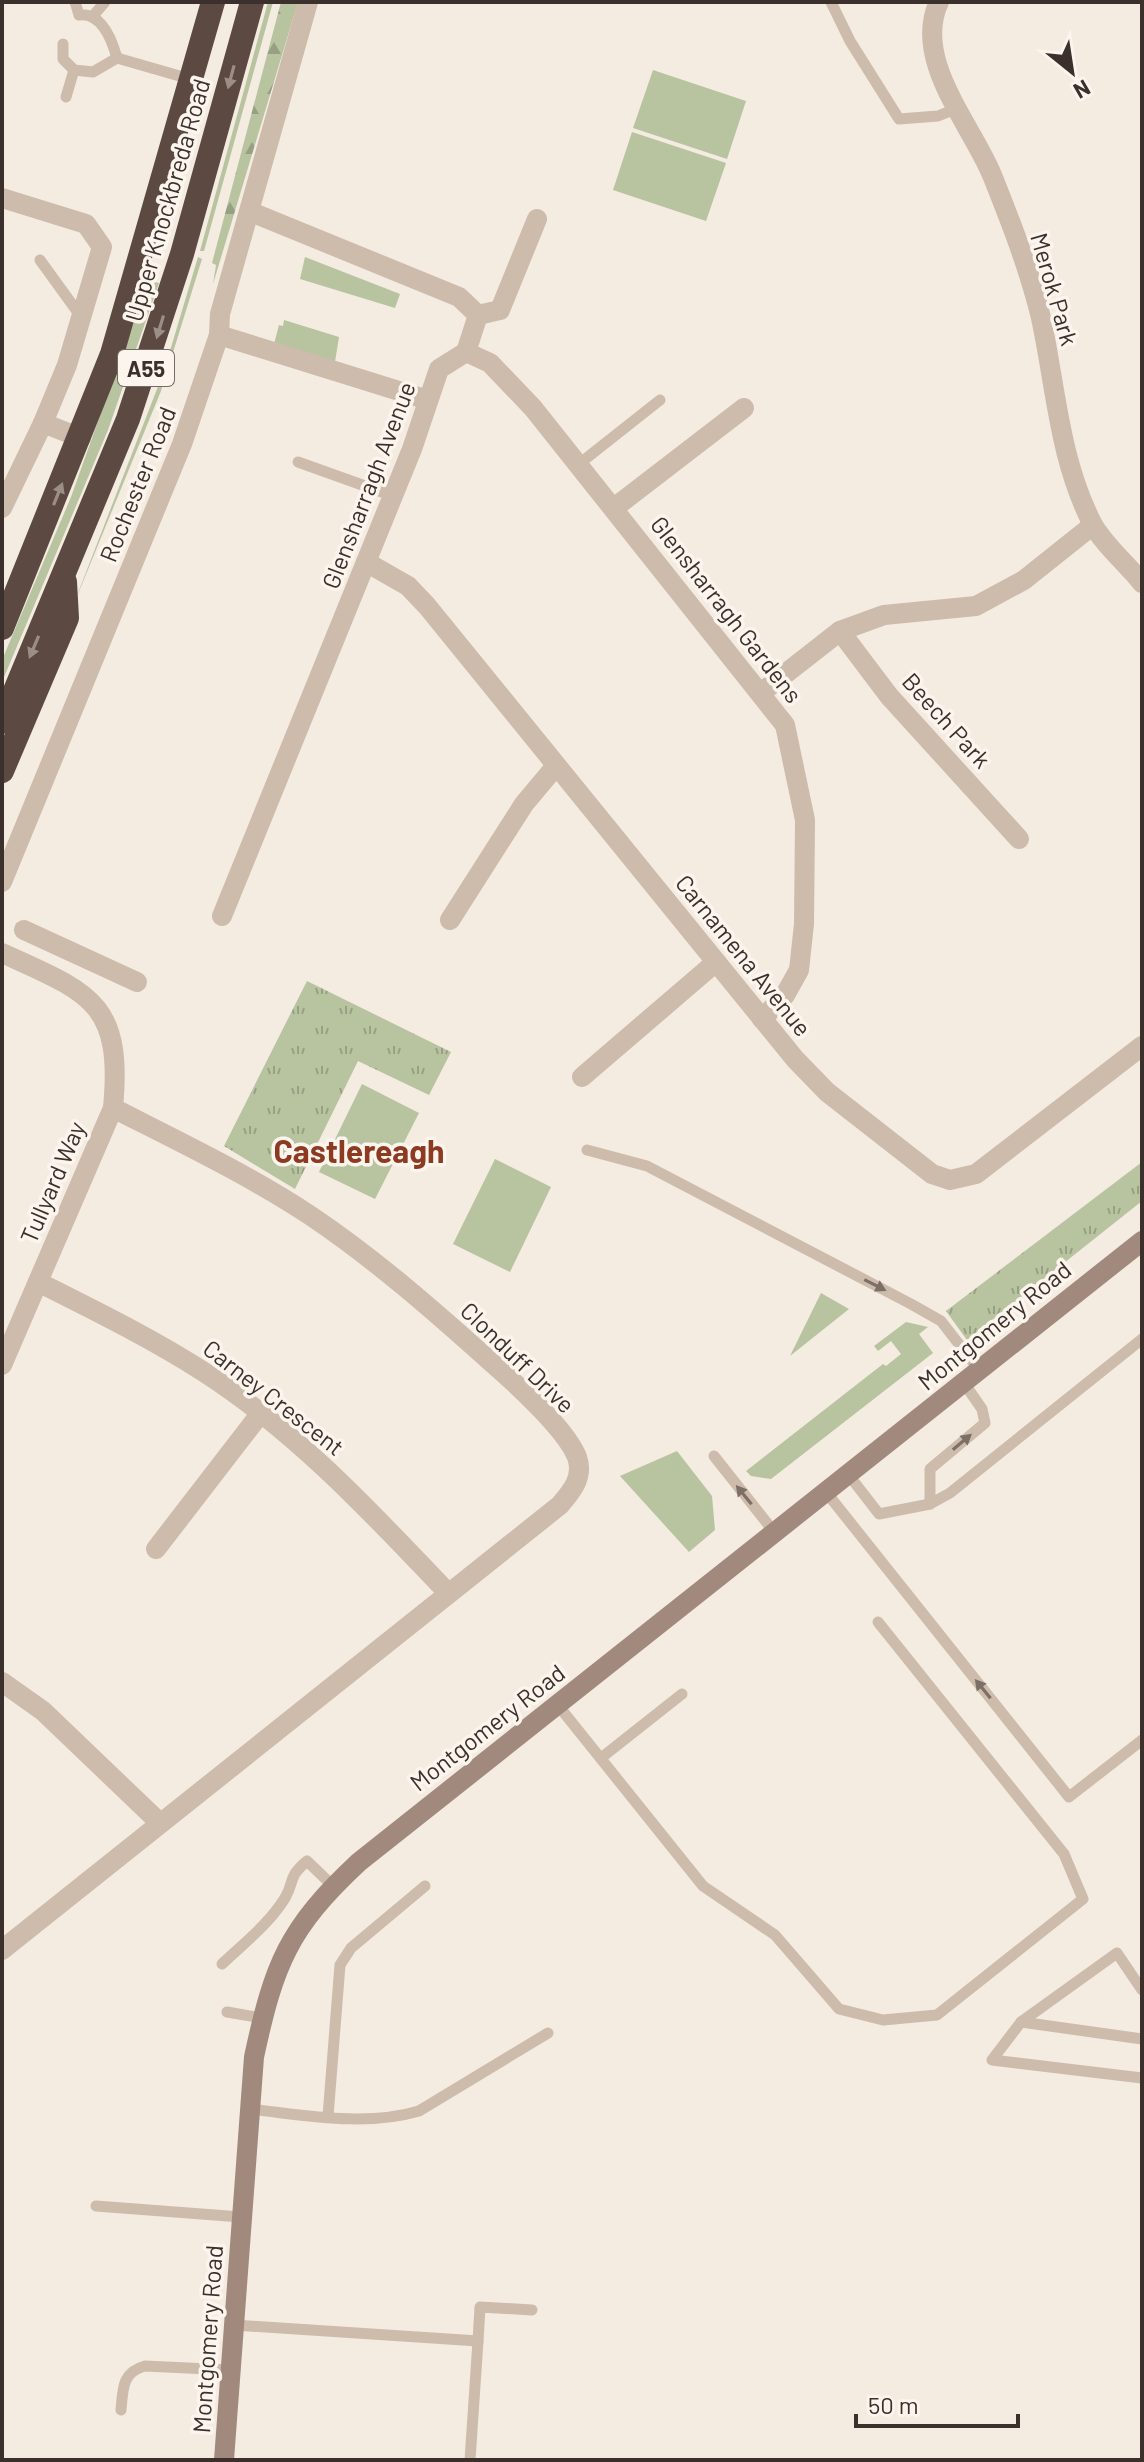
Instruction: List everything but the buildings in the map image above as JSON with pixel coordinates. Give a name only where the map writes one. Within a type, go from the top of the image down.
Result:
[{"type":"highway","name":"Upper Knockbreda Road","points":[[2,628],[81,438],[134,283],[213,2]]},
{"type":"highway","name":"Upper Knockbreda Road","points":[[2,722],[128,419],[157,337],[252,2]]},
{"type":"highway","points":[[2,771],[67,618],[64,576]]},
{"type":"street","name":"Rochester Road","points":[[2,882],[182,444],[219,335],[220,314],[308,2]]},
{"type":"street","name":"Merok Park","points":[[939,2],[931,21],[931,43],[992,174],[1040,316],[1065,456],[1093,525],[1142,583]]},
{"type":"street","name":"Upper Knockbreda Road","points":[[2,198],[86,224],[98,238],[102,257],[43,423],[4,495]]},
{"type":"street","points":[[251,212],[459,297],[478,315]]},
{"type":"street","points":[[478,315],[500,310],[537,219]]},
{"type":"street","points":[[466,352],[478,315]]},
{"type":"street","points":[[219,335],[428,400]]},
{"type":"street","name":"Glensharragh Avenue","points":[[222,916],[393,496],[439,369],[466,352]]},
{"type":"street","name":"Glensharragh Gardens","points":[[466,352],[490,363],[579,464],[785,725],[805,820],[799,970],[785,995],[762,1019]]},
{"type":"street","name":"Glensharragh Gardens","points":[[614,508],[744,408]]},
{"type":"street","points":[[43,423],[81,438]]},
{"type":"street","points":[[762,692],[840,631],[884,615],[976,606],[1024,580],[1093,525]]},
{"type":"street","name":"Carnamena Avenue","points":[[366,562],[408,586],[427,606],[762,1019],[827,1092],[932,1174],[950,1180],[976,1174],[1005,1155],[1142,1046]]},
{"type":"street","name":"Beech Park","points":[[840,631],[889,696],[1019,839]]},
{"type":"street","points":[[450,920],[524,804],[555,767]]},
{"type":"street","points":[[24,930],[137,982]]},
{"type":"street","points":[[48,974],[62,948]]},
{"type":"street","points":[[2,953],[70,984],[88,999],[108,1028],[115,1047],[113,1108]]},
{"type":"street","points":[[582,1077],[716,962]]},
{"type":"street","name":"Tullyard Way","points":[[2,1365],[113,1108]]},
{"type":"street","name":"Clonduff Drive","points":[[2,1950],[560,1505],[576,1487],[577,1456],[521,1389],[423,1301],[363,1254],[260,1185],[113,1108]]},
{"type":"street","name":"Montgomery Road","points":[[224,2460],[254,2057],[267,1994],[288,1942],[333,1886],[557,1704],[1142,1241]]},
{"type":"street","name":"Carney Crescent","points":[[38,1282],[138,1333],[206,1374],[260,1414],[346,1486],[448,1593]]},
{"type":"street","points":[[156,1549],[260,1414]]},
{"type":"street","points":[[2,1682],[43,1711],[160,1823]]},
{"type":"lane","points":[[75,2],[79,15],[93,16],[107,34],[117,58]]},
{"type":"lane","points":[[93,16],[105,2]]},
{"type":"lane","points":[[831,2],[850,41],[899,119],[938,116],[959,108]]},
{"type":"lane","points":[[63,44],[63,59],[74,70],[93,72],[117,58],[191,80]]},
{"type":"lane","points":[[66,97],[74,70]]},
{"type":"lane","points":[[40,260],[82,319]]},
{"type":"lane","points":[[579,464],[660,400]]},
{"type":"lane","points":[[298,462],[393,496]]},
{"type":"lane","points":[[587,1150],[647,1166],[941,1321],[972,1376],[985,1423],[930,1469],[930,1504]]},
{"type":"lane","points":[[848,1474],[879,1514],[930,1504],[950,1493],[1142,1339]]},
{"type":"lane","points":[[714,1456],[775,1533]]},
{"type":"lane","points":[[826,1492],[1069,1797],[1142,1740]]},
{"type":"lane","points":[[557,1704],[703,1886],[775,1935],[839,2009],[883,2020],[937,2015],[1083,1899],[1064,1854],[878,1622]]},
{"type":"lane","points":[[601,1758],[682,1694]]},
{"type":"lane","points":[[222,1964],[270,1917],[287,1896],[291,1874],[307,1861],[333,1886]]},
{"type":"lane","points":[[328,2116],[340,1965],[351,1948],[425,1886]]},
{"type":"lane","points":[[1142,1990],[1117,1953],[1021,2022],[992,2060],[1142,2078]]},
{"type":"lane","points":[[227,2012],[262,2018]]},
{"type":"lane","points":[[1021,2022],[1142,2039]]},
{"type":"lane","points":[[249,2109],[375,2120],[419,2111],[548,2033]]},
{"type":"lane","points":[[96,2206],[241,2217]]},
{"type":"lane","points":[[470,2460],[480,2307],[532,2310]]},
{"type":"lane","points":[[234,2325],[478,2341]]},
{"type":"lane","points":[[121,2410],[125,2379],[132,2369],[145,2366],[230,2370]]},
{"type":"green space","points":[[268,2],[273,2],[204,251],[200,251]]},
{"type":"green space","points":[[281,2],[298,2],[213,284],[216,265],[212,263]]},
{"type":"green space","points":[[653,70],[746,101],[727,159],[633,128]]},
{"type":"green space","points":[[632,132],[726,163],[706,221],[613,190]]},
{"type":"green space","points":[[198,257],[202,259],[161,391],[71,611],[164,371]]},
{"type":"green space","points":[[305,257],[400,294],[395,308],[300,279]]},
{"type":"green space","points":[[154,282],[159,283],[108,430],[2,682],[2,660],[71,497],[144,292],[149,294]]},
{"type":"green space","points":[[284,320],[339,337],[335,362],[274,344],[279,325],[283,326]]},
{"type":"green space","points":[[307,981],[451,1052],[429,1095],[358,1061],[295,1189],[224,1146]]},
{"type":"green space","points":[[362,1084],[419,1113],[375,1199],[319,1172]]},
{"type":"green space","points":[[495,1159],[551,1187],[510,1272],[453,1244]]},
{"type":"green space","points":[[1142,1162],[1142,1201],[967,1340],[946,1311]]},
{"type":"green space","points":[[821,1293],[849,1309],[790,1356]]},
{"type":"green space","points":[[906,1322],[928,1327],[919,1334],[933,1353],[771,1479],[751,1476],[746,1471],[883,1364],[886,1366],[901,1354],[891,1341],[878,1351],[874,1346]]},
{"type":"green space","points":[[677,1451],[712,1496],[715,1530],[689,1552],[620,1476]]},
{"type":"district","name":"Castlereagh","points":[[359,1150]]}]
